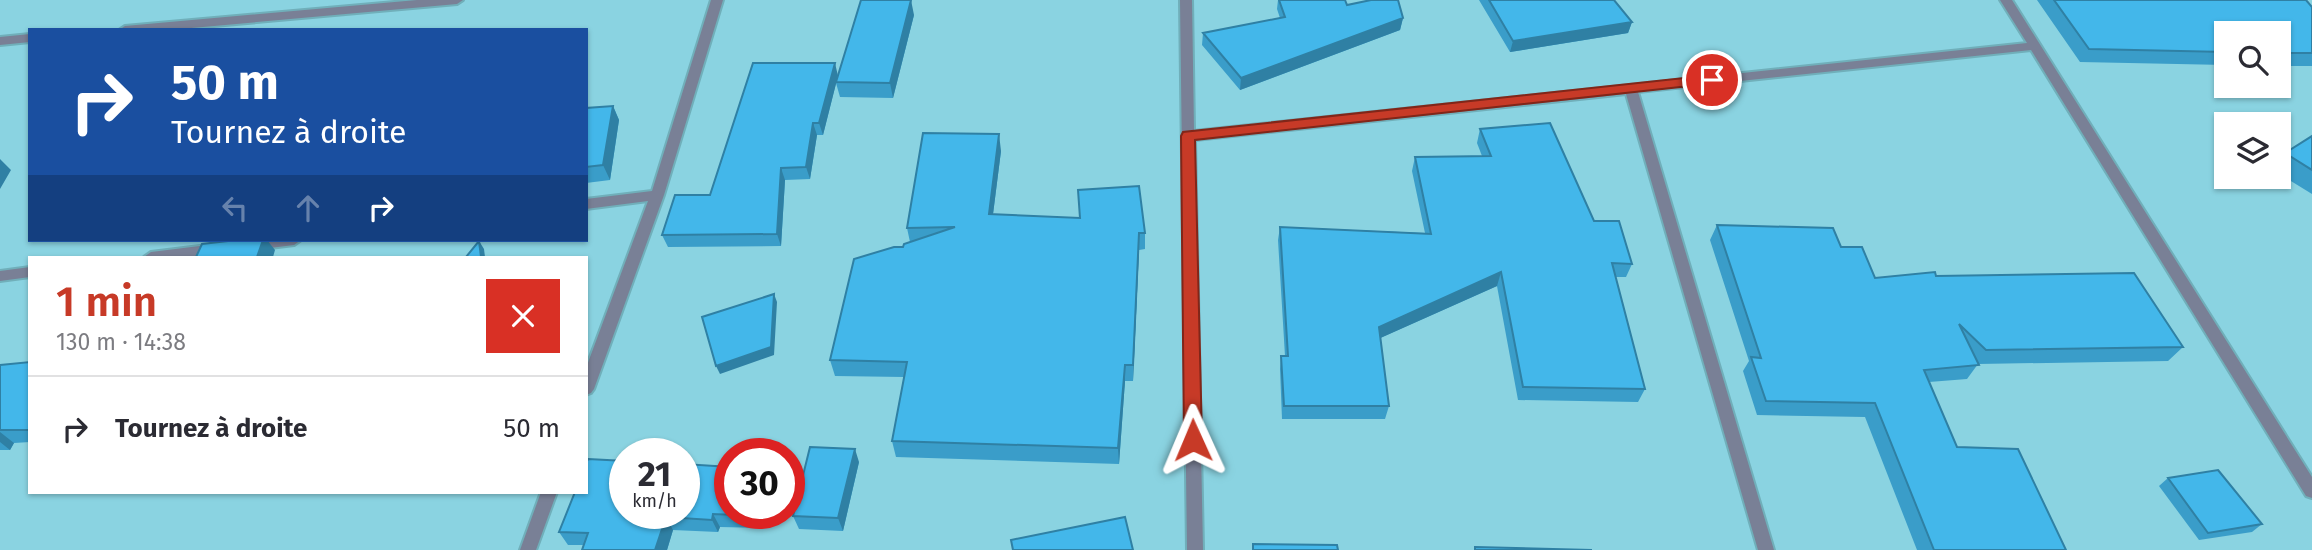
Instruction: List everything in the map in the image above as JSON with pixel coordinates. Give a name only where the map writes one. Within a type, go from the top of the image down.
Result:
[{"type":"street","points":[[147,28],[457,0]]},
{"type":"street","points":[[588,383],[657,195],[717,0]]},
{"type":"street","points":[[1186,0],[1195,550]]},
{"type":"street","points":[[2006,0],[2312,491]]},
{"type":"street","points":[[0,41],[28,38]]},
{"type":"street","points":[[1188,136],[2034,46]]},
{"type":"street","points":[[1631,89],[1766,550]]},
{"type":"street","points":[[588,204],[657,195]]},
{"type":"street","points":[[159,256],[276,242]]},
{"type":"street","points":[[0,276],[28,272]]},
{"type":"street","points":[[527,550],[548,494]]},
{"type":"building","points":[[861,0],[911,0],[890,83],[836,82]]},
{"type":"building","points":[[1279,0],[1345,0],[1347,5],[1371,0],[1398,0],[1403,18],[1241,78],[1203,33],[1285,17]]},
{"type":"building","points":[[1489,0],[1614,0],[1632,22],[1513,41]]},
{"type":"building","points":[[2054,0],[2306,0],[2312,7],[2312,53],[2291,53],[2291,21],[2214,21],[2214,52],[2089,49]]},
{"type":"building","points":[[753,63],[835,63],[819,123],[813,123],[806,167],[781,168],[777,234],[662,235],[675,195],[710,195]]},
{"type":"building","points":[[613,106],[603,165],[588,167],[588,108]]},
{"type":"building","points":[[1550,123],[1594,221],[1619,221],[1632,264],[1612,263],[1645,389],[1523,387],[1501,272],[1379,327],[1389,406],[1284,406],[1281,356],[1288,356],[1280,227],[1431,234],[1415,157],[1491,156],[1480,129]]},
{"type":"building","points":[[923,133],[999,134],[989,214],[1080,218],[1078,190],[1139,186],[1145,233],[1139,233],[1133,365],[1125,365],[1118,448],[892,441],[907,362],[830,360],[854,259],[894,247],[903,247],[904,244],[955,227],[907,228]]},
{"type":"building","points":[[2312,136],[2312,170],[2291,157],[2291,149]]},
{"type":"building","points":[[1717,225],[1833,228],[1841,247],[1862,247],[1875,278],[1935,272],[1936,276],[2134,273],[2183,347],[1986,350],[1959,324],[1979,365],[1924,370],[1957,447],[2018,449],[2066,550],[1934,550],[1875,403],[1766,401],[1751,357],[1761,358]]},
{"type":"building","points":[[262,242],[257,256],[196,256],[202,244]]},
{"type":"building","points":[[478,242],[479,242],[481,256],[467,256]]},
{"type":"building","points":[[774,294],[771,347],[716,366],[702,317]]},
{"type":"building","points":[[28,362],[28,430],[0,430],[0,365]]},
{"type":"building","points":[[810,447],[855,449],[838,518],[805,517],[805,467]]},
{"type":"building","points":[[588,459],[609,460],[609,529],[662,529],[655,550],[582,550],[588,533],[559,532],[574,494],[588,494]]},
{"type":"building","points":[[700,465],[714,466],[712,520],[700,519]]},
{"type":"building","points":[[2218,470],[2262,524],[2208,533],[2168,478]]},
{"type":"building","points":[[1125,517],[1133,550],[1013,550],[1011,540]]},
{"type":"building","points":[[1253,544],[1337,545],[1338,550],[1253,550]]},
{"type":"building","points":[[1475,547],[1592,550],[1475,550]]},
{"type":"route","points":[[1193,440],[1188,136],[1712,80]]}]
